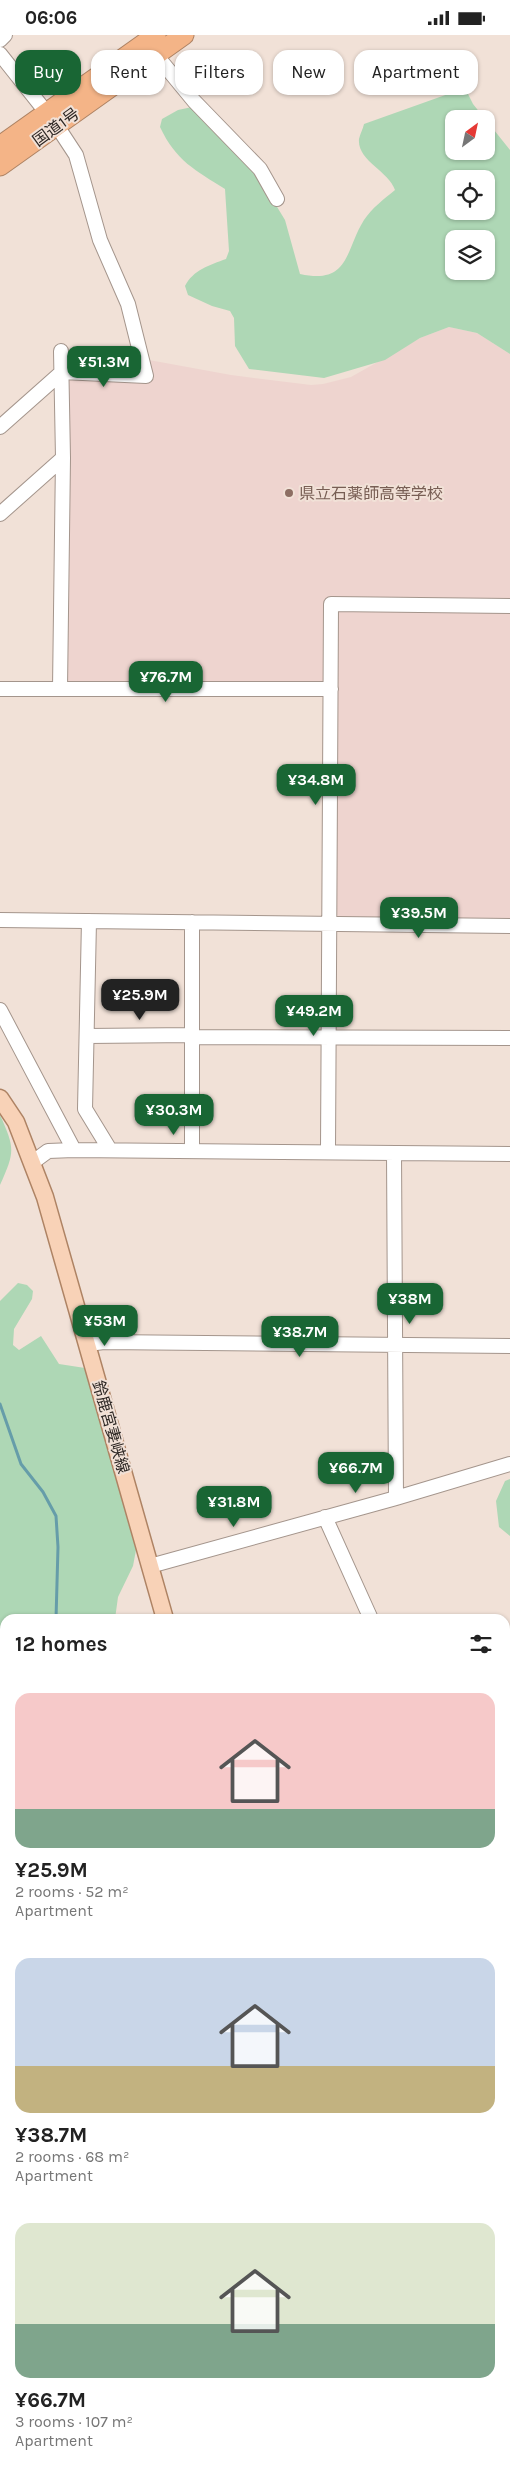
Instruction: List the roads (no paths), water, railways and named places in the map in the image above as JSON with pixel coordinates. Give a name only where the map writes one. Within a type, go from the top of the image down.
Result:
[{"type":"highway","name":"国道1号","points":[[0,167],[156,35]]},
{"type":"highway","name":"国道1号","points":[[0,146],[54,123],[184,35]]},
{"type":"main road","name":"鈴鹿宮妻峡線","points":[[0,1098],[16,1123],[33,1162],[88,1344],[164,1614]]},
{"type":"street","points":[[0,40],[5,35]]},
{"type":"street","points":[[165,58],[188,42],[193,35]]},
{"type":"street","points":[[0,55],[54,123],[76,155],[100,240],[128,304],[146,376],[62,373],[0,427]]},
{"type":"street","points":[[165,66],[194,101],[260,169],[277,199]]},
{"type":"street","points":[[54,123],[74,124],[114,95]]},
{"type":"street","points":[[60,689],[63,459],[61,351]]},
{"type":"street","points":[[0,513],[63,459]]},
{"type":"street","points":[[328,1151],[331,604],[510,606]]},
{"type":"street","points":[[0,689],[331,689]]},
{"type":"street","points":[[0,921],[510,926]]},
{"type":"street","points":[[89,921],[85,1109],[110,1150]]},
{"type":"street","points":[[192,922],[192,1151]]},
{"type":"street","points":[[0,1010],[74,1150]]},
{"type":"street","points":[[87,1036],[510,1038]]},
{"type":"street","points":[[33,1162],[48,1151],[74,1150],[510,1154]]},
{"type":"street","points":[[394,1153],[396,1498]]},
{"type":"street","points":[[88,1344],[114,1342],[510,1346]]},
{"type":"street","points":[[150,1566],[396,1498],[510,1464]]},
{"type":"street","points":[[325,1517],[370,1614]]},
{"type":"waterway","points":[[0,1404],[21,1464],[43,1492],[56,1516],[58,1547],[56,1614]]},
{"type":"place","name":"県立石薬師高等学校","points":[[289,493]]}]
